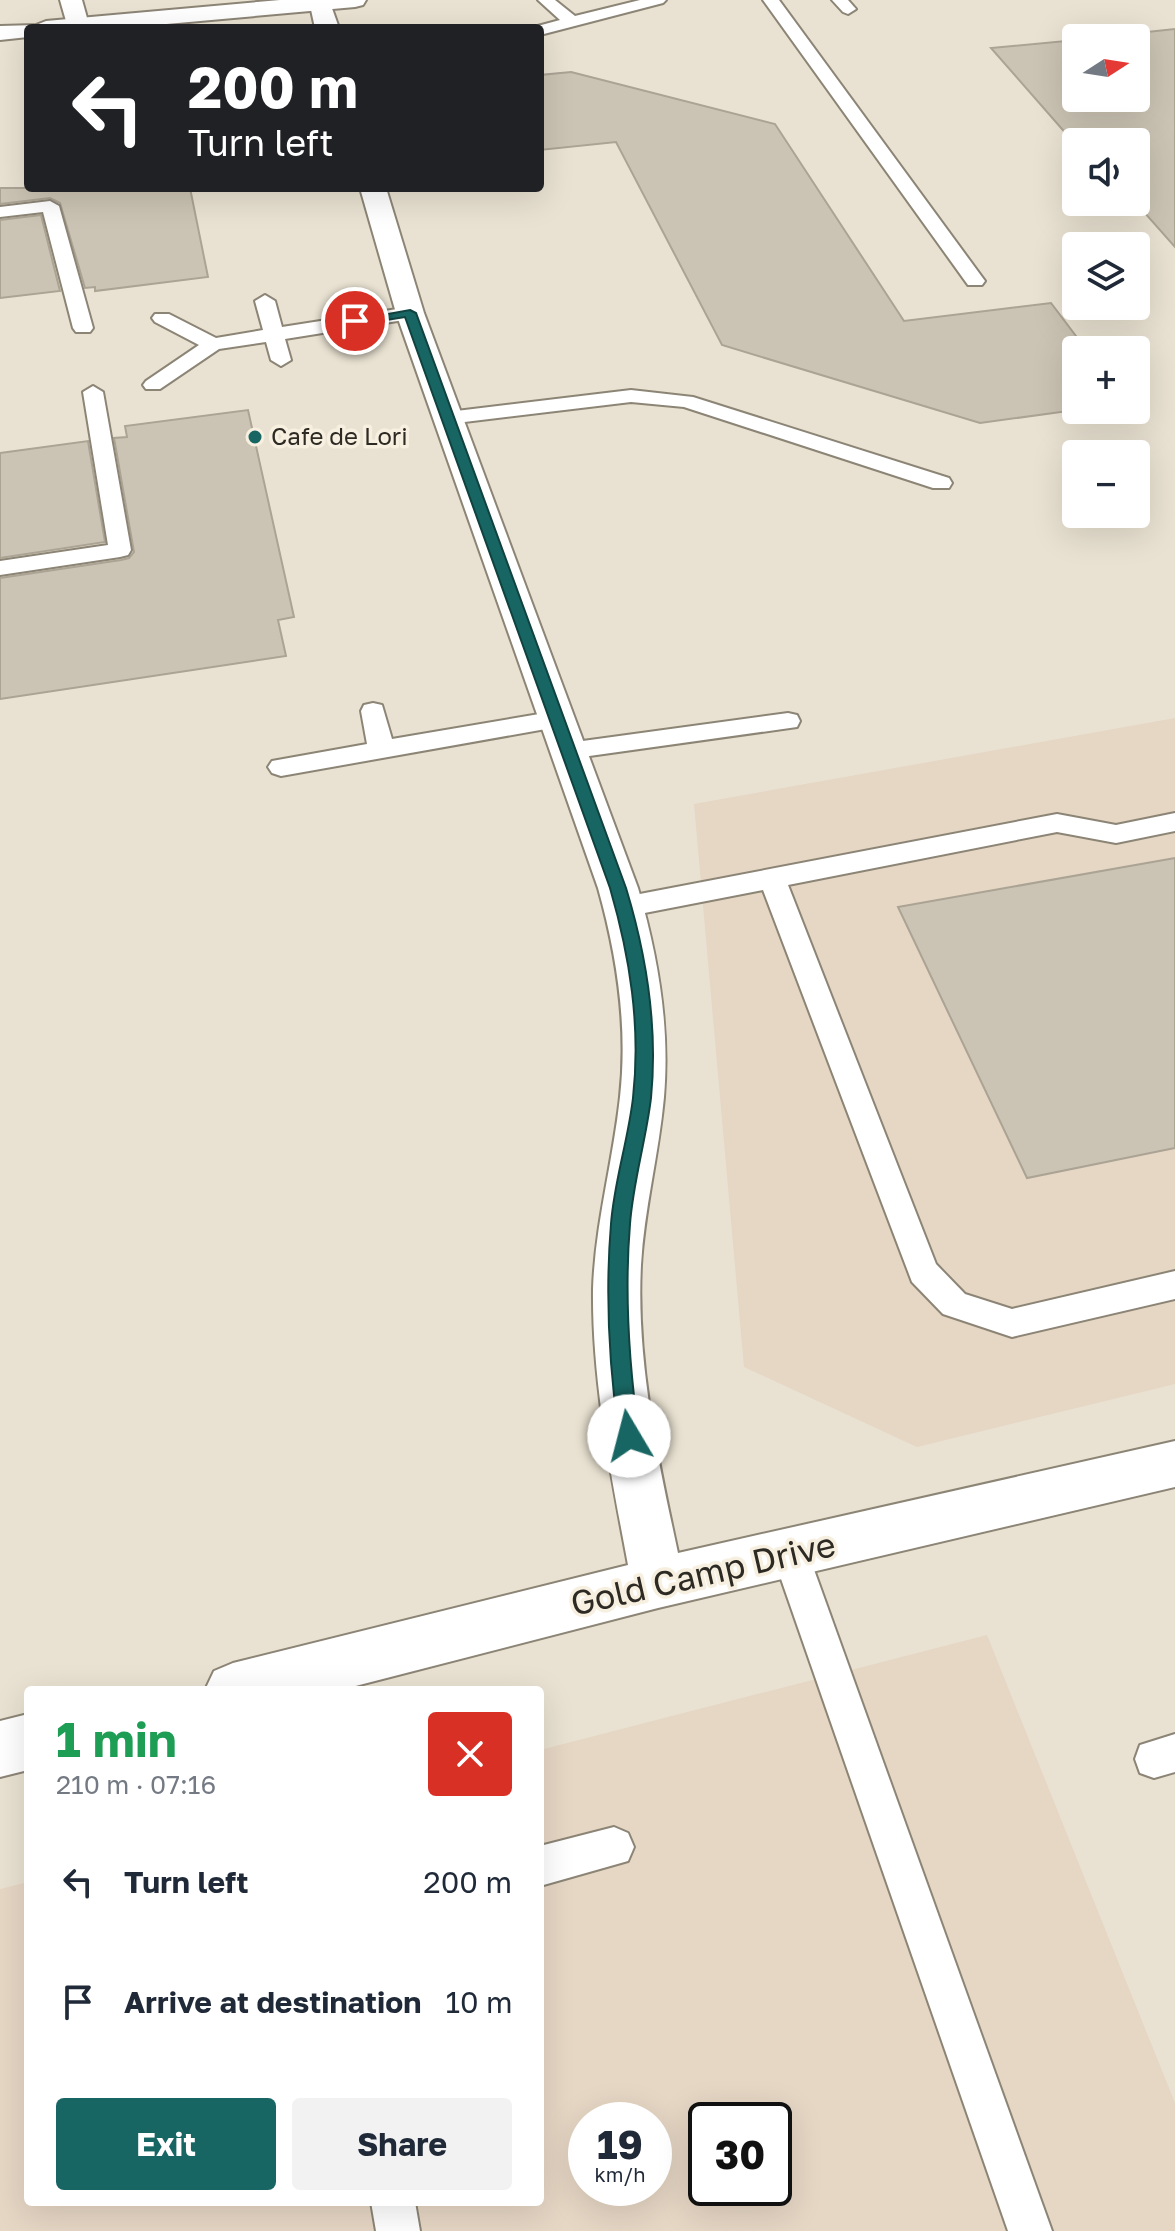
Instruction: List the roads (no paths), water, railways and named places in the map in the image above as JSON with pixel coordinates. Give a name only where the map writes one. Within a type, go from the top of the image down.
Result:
[{"type":"street","points":[[71,0],[77,24]]},
{"type":"street","points":[[89,24],[355,0]]},
{"type":"street","points":[[321,5],[326,24]]},
{"type":"street","points":[[0,33],[24,30]]},
{"type":"street","points":[[374,192],[410,313],[624,907],[641,989],[644,1043],[642,1099],[620,1220],[618,1360],[629,1436],[658,1583]]},
{"type":"street","name":"Gold Camp Drive","points":[[265,1686],[305,1681],[658,1583],[1175,1464]]},
{"type":"street","points":[[0,1749],[24,1743]]},
{"type":"lane","points":[[546,0],[573,23]]},
{"type":"lane","points":[[544,29],[658,0]]},
{"type":"lane","points":[[771,0],[975,281]]},
{"type":"lane","points":[[0,212],[50,206],[83,328]]},
{"type":"lane","points":[[265,301],[281,360]]},
{"type":"lane","points":[[153,385],[213,344],[410,313]]},
{"type":"lane","points":[[162,318],[213,344]]},
{"type":"lane","points":[[0,568],[120,550],[93,392]]},
{"type":"lane","points":[[448,418],[631,396],[686,401],[941,483]]},
{"type":"lane","points":[[373,711],[381,749]]},
{"type":"lane","points":[[281,767],[381,749],[788,721]]},
{"type":"lane","points":[[624,907],[1057,823],[1116,834],[1175,822]]},
{"type":"lane","points":[[772,878],[923,1272],[943,1293],[954,1304],[1012,1323],[1175,1285]]},
{"type":"lane","points":[[790,1553],[1030,2231]]},
{"type":"lane","points":[[544,1865],[614,1847]]},
{"type":"lane","points":[[394,2206],[398,2231]]},
{"type":"place","name":"Cafe de Lori","points":[[255,437]]}]
